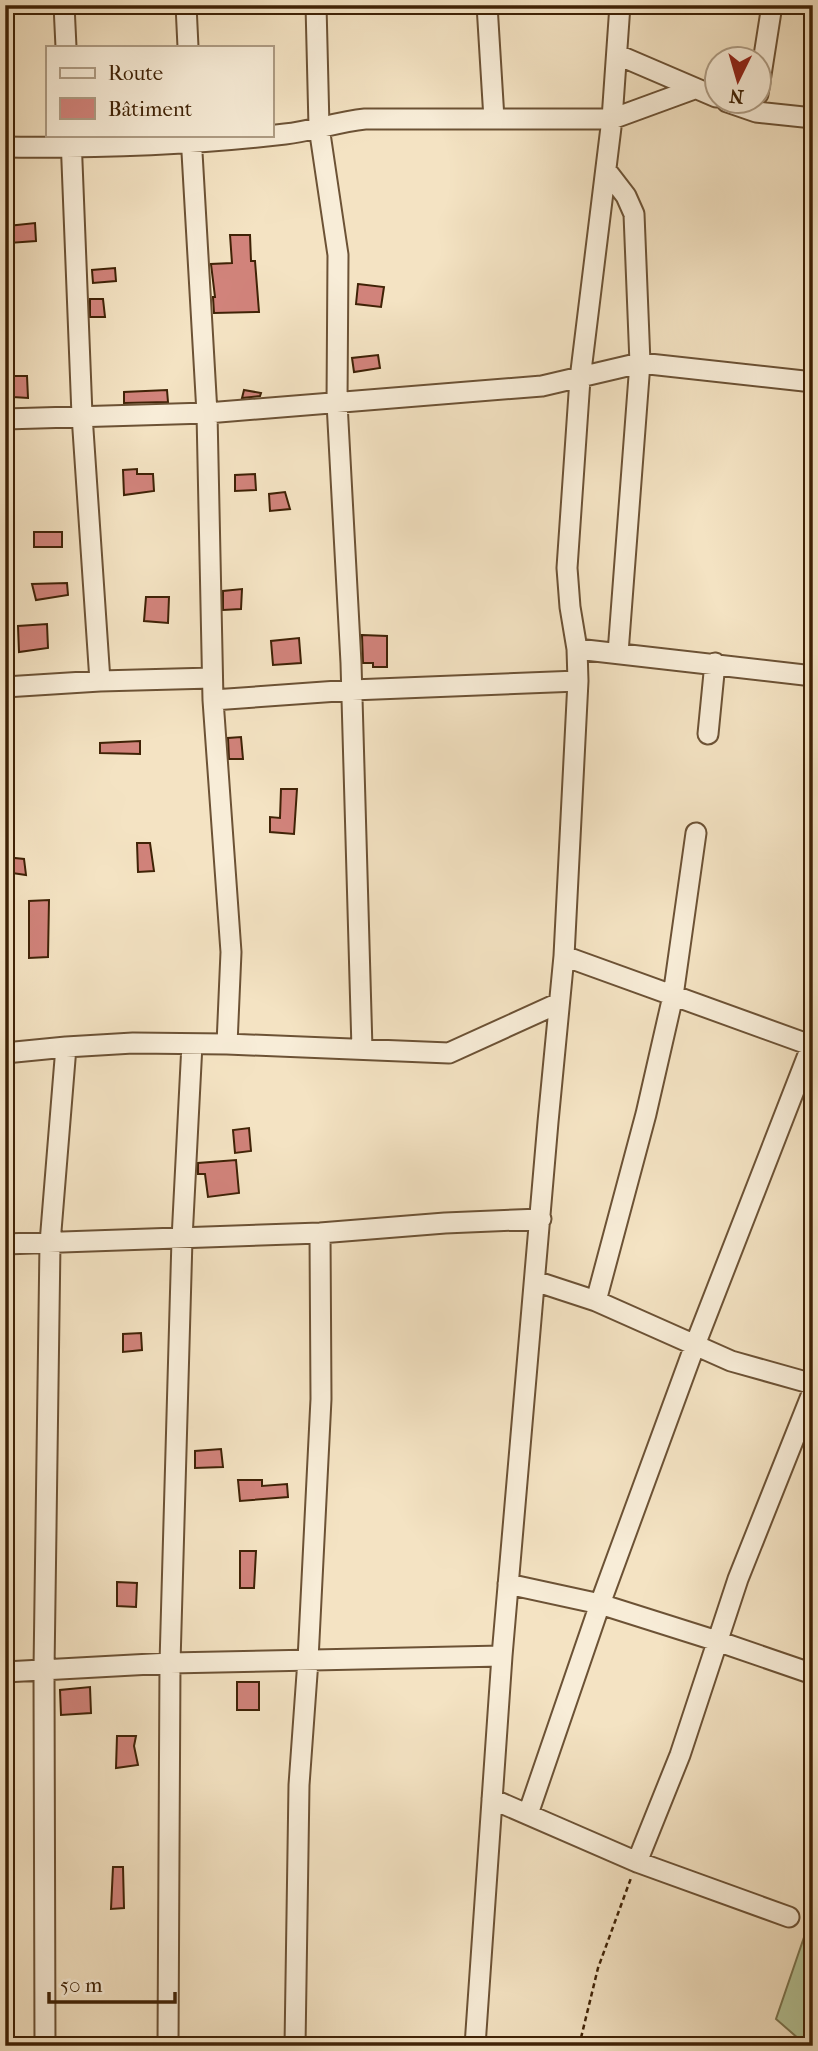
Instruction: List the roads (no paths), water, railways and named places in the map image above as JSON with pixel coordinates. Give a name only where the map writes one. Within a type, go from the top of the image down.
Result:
[{"type":"street","points":[[64,5],[66,46]]},
{"type":"street","points":[[187,5],[188,46]]},
{"type":"street","points":[[316,5],[319,127],[338,255],[337,403],[352,690],[362,1049]]},
{"type":"street","points":[[487,5],[494,119]]},
{"type":"street","points":[[475,2046],[502,1656],[564,956],[578,681],[577,649],[567,568],[580,379],[612,119],[620,5]]},
{"type":"street","points":[[766,46],[772,5]]},
{"type":"street","points":[[618,55],[702,92]]},
{"type":"street","points":[[273,135],[365,119],[612,119],[694,89]]},
{"type":"street","points":[[772,107],[813,118]]},
{"type":"street","points":[[5,147],[71,141],[248,136]]},
{"type":"street","points":[[191,139],[207,413],[213,700],[231,953],[227,1044]]},
{"type":"street","points":[[71,141],[82,415],[100,681]]},
{"type":"street","points":[[606,170],[626,196],[634,214],[640,363],[618,653]]},
{"type":"street","points":[[5,419],[207,413],[542,386],[640,363],[813,382]]},
{"type":"street","points":[[577,649],[813,676]]},
{"type":"street","points":[[708,734],[715,663]]},
{"type":"street","points":[[5,687],[212,678]]},
{"type":"street","points":[[213,700],[352,690],[578,681]]},
{"type":"street","points":[[596,1301],[637,1149],[673,996],[696,833]]},
{"type":"street","points":[[528,1814],[600,1604],[695,1345],[812,1044],[564,956]]},
{"type":"street","points":[[5,1053],[66,1046],[192,1044],[454,1052],[559,1003]]},
{"type":"street","points":[[168,2046],[170,1663],[182,1239],[192,1044]]},
{"type":"street","points":[[45,2046],[44,1670],[50,1243],[66,1046]]},
{"type":"street","points":[[5,1244],[320,1233],[444,1223],[541,1219]]},
{"type":"street","points":[[295,2046],[299,1785],[321,1399],[320,1233]]},
{"type":"street","points":[[535,1281],[596,1301],[746,1367],[813,1384]]},
{"type":"street","points":[[637,1862],[680,1755],[738,1578],[813,1391]]},
{"type":"street","points":[[508,1584],[600,1604],[813,1674]]},
{"type":"street","points":[[5,1672],[170,1663],[502,1656]]},
{"type":"street","points":[[492,1799],[637,1862],[789,1917]]}]
